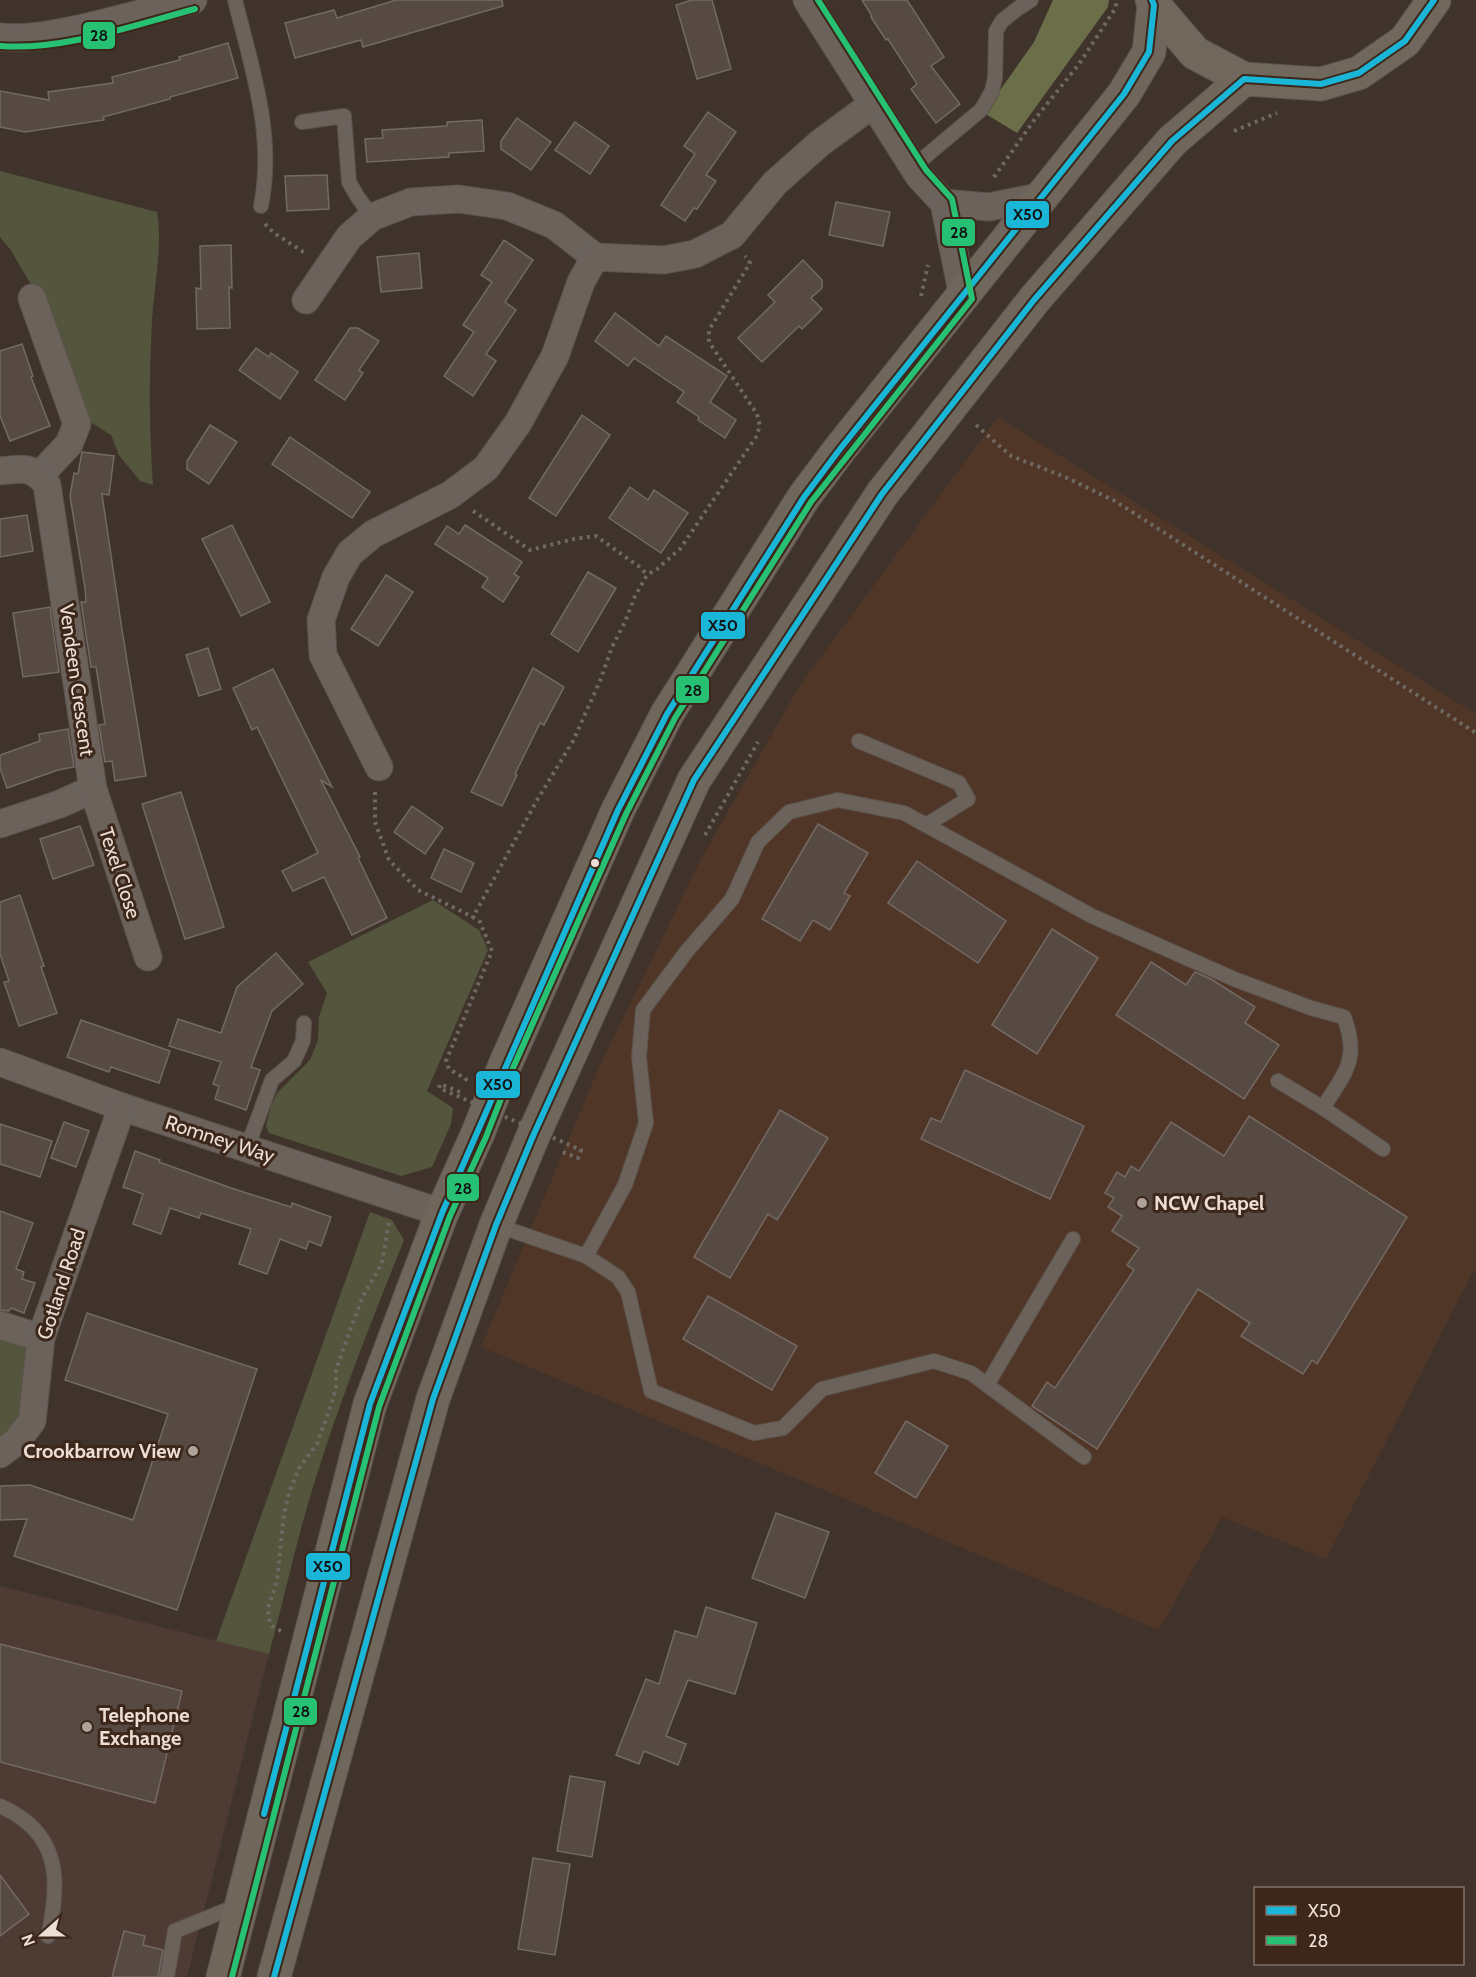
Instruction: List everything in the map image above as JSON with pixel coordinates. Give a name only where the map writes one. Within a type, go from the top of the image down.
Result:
[{"type":"highway","points":[[1153,2],[1195,53],[1244,79],[1321,84],[1359,73],[1405,41],[1434,0]]},
{"type":"main road","points":[[223,1977],[370,1404],[442,1213],[614,821],[667,714],[804,497],[1124,94],[1149,52],[1153,2]]},
{"type":"main road","points":[[274,1977],[433,1400],[496,1225],[533,1136],[694,780],[882,494],[1034,300],[1172,141],[1244,79]]},
{"type":"street","points":[[0,37],[11,39],[44,36],[111,22],[193,0]]},
{"type":"street","points":[[807,0],[913,167],[944,203],[963,296]]},
{"type":"street","points":[[306,300],[349,237],[372,217],[411,202],[459,199],[507,206],[554,225],[595,257],[664,260],[695,255],[732,236],[775,183],[820,143],[873,104]]},
{"type":"street","points":[[944,203],[989,207],[1043,196]]},
{"type":"street","points":[[379,767],[323,655],[321,620],[336,577],[350,553],[373,534],[450,495],[486,468],[518,423],[555,356],[581,282],[595,257]]},
{"type":"street","points":[[0,471],[30,469],[40,475],[69,444],[77,424],[32,297]]},
{"type":"street","name":"Vendeen Crescent","points":[[40,475],[47,485],[93,789]]},
{"type":"street","points":[[0,824],[60,804],[93,789]]},
{"type":"street","name":"Texel Close","points":[[93,789],[147,957]]},
{"type":"street","name":"Romney Way","points":[[0,1062],[122,1107],[442,1213]]},
{"type":"street","name":"Gotland Road","points":[[0,1454],[18,1440],[32,1421],[40,1338],[122,1107]]},
{"type":"street","points":[[0,1325],[40,1338]]},
{"type":"lane","points":[[235,0],[258,94],[265,135],[266,180],[261,206]]},
{"type":"lane","points":[[913,167],[982,109],[992,91],[995,78],[996,31],[1002,21],[1031,0]]},
{"type":"lane","points":[[302,122],[344,116],[350,182],[372,217]]},
{"type":"lane","points":[[859,741],[959,783],[968,799],[926,825]]},
{"type":"lane","points":[[586,1256],[625,1185],[646,1124],[639,1057],[644,1010],[687,951],[732,899],[758,842],[789,812],[838,800],[904,813],[1092,916],[1234,979],[1311,1008],[1344,1017],[1351,1036],[1350,1065],[1323,1108]]},
{"type":"lane","points":[[247,1148],[272,1080],[294,1061],[303,1041],[304,1023]]},
{"type":"lane","points":[[1278,1082],[1323,1108],[1383,1149]]},
{"type":"lane","points":[[496,1225],[586,1256],[618,1277],[628,1292],[651,1391],[754,1433],[783,1428],[822,1389],[934,1361],[971,1373],[1084,1457]]},
{"type":"lane","points":[[987,1384],[1073,1239]]},
{"type":"lane","points":[[0,1806],[12,1811],[42,1836],[52,1857],[56,1884],[48,1936]]},
{"type":"lane","points":[[167,1977],[176,1931],[241,1904]]},
{"type":"path","points":[[990,184],[1035,119],[1079,64],[1115,9],[1117,0]]},
{"type":"path","points":[[261,206],[260,214],[265,224],[274,233],[328,268]]},
{"type":"path","points":[[473,917],[536,802],[573,741],[600,681],[612,647],[647,575],[680,549],[756,437],[760,426],[757,414],[709,342],[709,330],[750,263],[732,236]]},
{"type":"path","points":[[985,434],[1011,456],[1063,476],[1115,501],[1476,734]]},
{"type":"path","points":[[450,495],[530,550],[596,536],[641,568],[647,575]]},
{"type":"path","points":[[704,838],[761,738]]},
{"type":"path","points":[[379,767],[375,792],[375,822],[389,860],[418,890],[480,922],[492,951],[446,1061],[449,1069],[465,1079],[458,1104]]},
{"type":"path","points":[[460,1092],[440,1084],[439,1088],[581,1150],[578,1158],[560,1151]]},
{"type":"path","points":[[556,1161],[565,1140]]},
{"type":"path","points":[[281,1631],[272,1626],[268,1619],[268,1608],[277,1581],[284,1514],[289,1493],[299,1468],[317,1444],[333,1399],[336,1370],[349,1333],[363,1296],[382,1263],[390,1219]]},
{"type":"shaded area","points":[[998,417],[1476,714],[1476,1272],[1472,1274],[1326,1559],[1222,1517],[1159,1630],[481,1347],[599,1067],[701,859],[798,688]]},
{"type":"shaded area","points":[[0,1586],[269,1654],[187,1977],[0,1977]]},
{"type":"green space","points":[[1053,0],[1109,0],[1108,7],[1017,133],[984,113],[1034,42]]},
{"type":"green space","points":[[0,171],[157,212],[159,253],[152,321],[150,383],[153,485],[140,481],[119,455],[111,435],[85,419],[39,298],[10,249],[0,237]]},
{"type":"green space","points":[[433,900],[479,930],[488,950],[427,1091],[453,1108],[451,1124],[432,1167],[401,1176],[269,1133],[266,1126],[277,1093],[310,1060],[318,1040],[319,1017],[327,993],[308,962]]},
{"type":"green space","points":[[370,1212],[392,1220],[404,1240],[323,1456],[301,1529],[269,1654],[216,1641]]},
{"type":"green space","points":[[0,1334],[27,1341],[23,1411],[0,1442]]},
{"type":"building","points":[[396,0],[502,0],[503,6],[363,47],[361,40],[295,58],[285,23],[334,10],[337,18]]},
{"type":"building","points":[[692,0],[712,0],[731,69],[697,79],[676,5]]},
{"type":"building","points":[[862,0],[907,0],[944,57],[931,66],[960,104],[936,123],[911,89],[917,84],[888,39],[886,40]]},
{"type":"building","points":[[228,43],[238,78],[103,117],[104,120],[25,132],[0,127],[0,91],[49,100],[48,92],[113,83],[112,77],[180,60],[179,57]]},
{"type":"building","points":[[708,112],[736,132],[706,175],[716,181],[697,209],[694,208],[685,221],[661,205],[695,154],[684,146]]},
{"type":"building","points":[[517,118],[551,142],[531,170],[501,149],[501,141]]},
{"type":"building","points":[[482,120],[484,151],[449,153],[449,157],[367,162],[365,139],[383,138],[382,130],[447,126],[447,122]]},
{"type":"building","points":[[575,122],[609,146],[590,174],[555,150]]},
{"type":"building","points":[[327,175],[329,209],[287,211],[285,176]]},
{"type":"building","points":[[836,202],[890,212],[883,246],[829,235]]},
{"type":"building","points":[[504,240],[533,260],[505,302],[516,310],[486,354],[496,361],[473,396],[444,376],[474,332],[463,325],[492,282],[481,275]]},
{"type":"building","points":[[231,245],[230,328],[197,329],[196,288],[201,289],[200,246]]},
{"type":"building","points":[[419,253],[422,288],[381,292],[377,257]]},
{"type":"building","points":[[803,260],[822,280],[822,288],[811,298],[822,309],[802,329],[799,326],[762,362],[738,338],[775,302],[768,295]]},
{"type":"building","points":[[615,313],[659,346],[666,336],[727,376],[710,402],[736,420],[725,438],[677,402],[684,392],[634,358],[628,366],[595,341]]},
{"type":"building","points":[[350,328],[358,328],[379,341],[359,370],[363,373],[345,400],[315,380]]},
{"type":"building","points":[[22,344],[33,376],[31,377],[50,426],[10,441],[0,416],[0,351]]},
{"type":"building","points":[[256,348],[269,357],[271,353],[298,372],[280,399],[239,370]]},
{"type":"building","points":[[582,415],[610,435],[556,516],[529,498]]},
{"type":"building","points":[[210,425],[237,442],[209,484],[187,469],[187,461]]},
{"type":"building","points":[[290,437],[370,492],[352,518],[272,464]]},
{"type":"building","points":[[82,452],[114,456],[109,495],[102,494],[146,776],[115,781],[112,761],[105,762],[99,725],[105,724],[96,667],[91,667],[81,602],[86,602],[85,588],[70,496],[74,473],[78,474]]},
{"type":"building","points":[[630,487],[648,500],[654,490],[688,513],[661,553],[609,518]]},
{"type":"building","points":[[27,515],[33,551],[0,557],[0,519]]},
{"type":"building","points":[[232,525],[270,602],[241,616],[202,539]]},
{"type":"building","points":[[465,525],[522,562],[514,574],[519,577],[503,602],[482,587],[488,578],[435,544],[447,526],[459,534]]},
{"type":"building","points":[[588,572],[616,588],[578,652],[551,634]]},
{"type":"building","points":[[386,575],[413,592],[378,646],[351,629]]},
{"type":"building","points":[[50,607],[59,672],[23,677],[13,613]]},
{"type":"building","points":[[208,648],[221,689],[199,696],[186,655]]},
{"type":"building","points":[[533,668],[564,687],[544,725],[540,723],[502,806],[471,792]]},
{"type":"building","points":[[273,669],[332,787],[321,780],[360,857],[358,858],[387,918],[352,935],[324,877],[293,891],[282,871],[318,853],[257,727],[252,730],[233,688]]},
{"type":"building","points":[[68,729],[74,767],[58,770],[7,788],[0,768],[0,755],[40,741],[39,734]]},
{"type":"building","points":[[181,792],[224,927],[185,939],[142,804]]},
{"type":"building","points":[[412,806],[443,828],[425,854],[394,832]]},
{"type":"building","points":[[818,824],[868,853],[844,893],[850,896],[830,930],[813,920],[800,941],[762,919]]},
{"type":"building","points":[[80,826],[94,865],[53,879],[40,839]]},
{"type":"building","points":[[444,849],[474,863],[461,892],[431,878]]},
{"type":"building","points":[[917,861],[1006,921],[978,963],[888,903]]},
{"type":"building","points":[[20,895],[57,1013],[19,1026],[4,982],[9,981],[0,954],[0,902]]},
{"type":"building","points":[[1052,929],[1098,958],[1037,1054],[992,1025]]},
{"type":"building","points":[[276,953],[303,984],[272,1011],[251,1067],[260,1070],[246,1110],[215,1099],[219,1086],[213,1084],[221,1062],[169,1046],[178,1019],[221,1033],[237,987]]},
{"type":"building","points":[[1151,962],[1186,985],[1195,972],[1211,979],[1255,1007],[1245,1023],[1279,1045],[1244,1099],[1116,1015]]},
{"type":"building","points":[[81,1020],[170,1051],[159,1083],[111,1067],[109,1072],[67,1057]]},
{"type":"building","points":[[965,1070],[1084,1126],[1050,1199],[921,1139],[931,1118],[941,1122]]},
{"type":"building","points":[[780,1110],[828,1138],[777,1220],[768,1214],[730,1278],[694,1257]]},
{"type":"building","points":[[1249,1116],[1407,1217],[1317,1364],[1312,1360],[1303,1374],[1241,1336],[1250,1323],[1198,1289],[1097,1449],[1032,1406],[1047,1382],[1055,1388],[1134,1270],[1127,1265],[1139,1248],[1112,1231],[1122,1216],[1108,1207],[1114,1198],[1105,1193],[1117,1172],[1125,1177],[1131,1166],[1139,1171],[1171,1122],[1224,1156]]},
{"type":"building","points":[[64,1122],[89,1131],[76,1167],[51,1158]]},
{"type":"building","points":[[0,1124],[52,1141],[40,1177],[0,1164]]},
{"type":"building","points":[[135,1151],[231,1188],[291,1207],[292,1203],[331,1217],[321,1246],[309,1241],[306,1249],[280,1239],[267,1274],[239,1264],[251,1229],[201,1213],[199,1218],[170,1208],[161,1234],[133,1224],[143,1194],[123,1187]]},
{"type":"building","points":[[0,1211],[33,1223],[16,1269],[24,1272],[22,1279],[35,1283],[24,1313],[11,1308],[9,1311],[0,1310]]},
{"type":"building","points":[[708,1296],[797,1346],[772,1390],[683,1339]]},
{"type":"building","name":"Crookbarrow View","points":[[87,1313],[257,1369],[177,1610],[14,1556],[27,1519],[0,1520],[0,1486],[30,1485],[133,1520],[168,1414],[65,1380]]},
{"type":"building","points":[[906,1421],[948,1446],[916,1498],[875,1473]]},
{"type":"building","points":[[776,1513],[829,1532],[805,1598],[752,1578]]},
{"type":"building","points":[[706,1607],[757,1623],[735,1694],[688,1680],[666,1736],[686,1744],[678,1765],[644,1751],[639,1764],[616,1755],[646,1679],[659,1684],[675,1631],[697,1637]]},
{"type":"building","name":"Telephone Exchange","points":[[0,1644],[182,1691],[155,1803],[0,1762]]},
{"type":"building","points":[[570,1776],[605,1782],[592,1857],[557,1851]]},
{"type":"building","points":[[533,1858],[570,1864],[555,1955],[518,1949]]},
{"type":"building","points":[[0,1875],[29,1914],[0,1936]]},
{"type":"building","points":[[124,1931],[145,1936],[143,1945],[163,1950],[158,1977],[112,1977]]},
{"type":"transit line","name":"28","points":[[232,1977],[379,1407],[450,1216],[486,1137],[513,1068],[626,814],[675,718],[811,502],[972,299],[952,199],[926,170],[818,0]]},
{"type":"transit line","name":"X50","points":[[264,1814],[370,1404],[442,1213],[618,810],[667,714],[804,497],[1124,94],[1149,52],[1154,5],[1152,0]]},
{"type":"transit line","name":"X50","points":[[274,1977],[433,1399],[496,1225],[533,1136],[694,780],[882,494],[1034,300],[1172,141],[1244,79],[1321,84],[1359,73],[1405,41],[1434,0]]},
{"type":"transit line","name":"28","points":[[0,46],[24,47],[73,41],[195,9]]},
{"type":"place","name":"NCW Chapel","points":[[1142,1203]]},
{"type":"place","name":"Crookbarrow View","points":[[193,1451]]},
{"type":"place","name":"Telephone Exchange","points":[[87,1727]]}]
